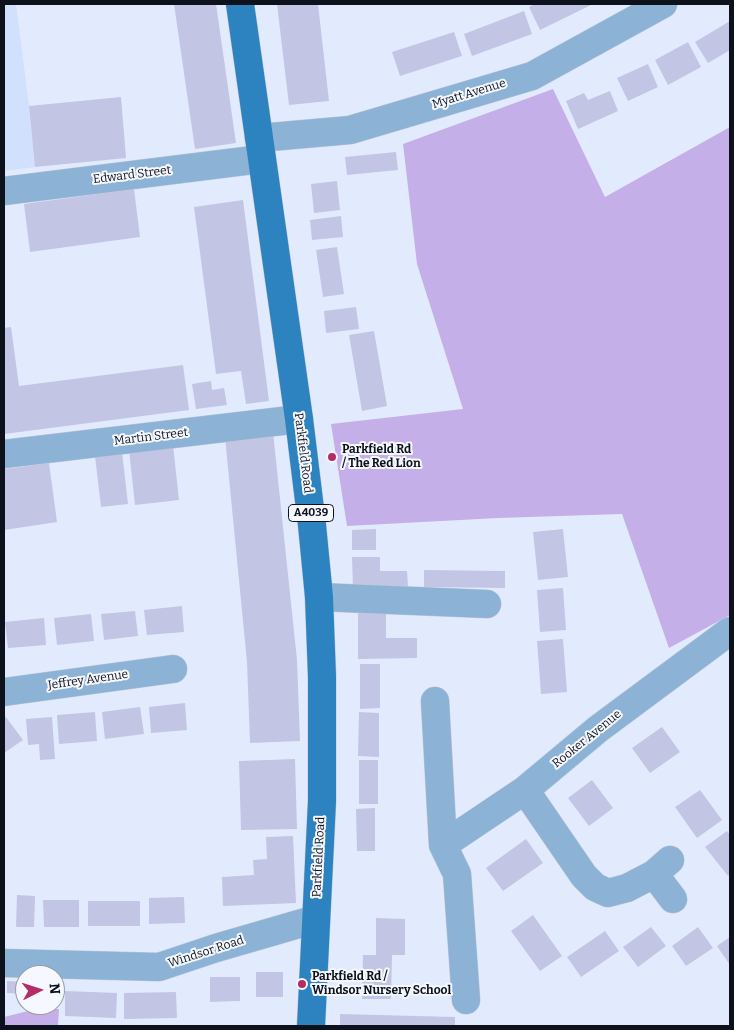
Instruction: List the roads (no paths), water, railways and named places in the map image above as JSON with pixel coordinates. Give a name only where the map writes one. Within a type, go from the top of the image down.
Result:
[{"type":"main road","name":"Parkfield Road","points":[[240,4],[299,419],[319,597],[322,677],[322,801],[311,1026]]},
{"type":"street","name":"Myatt Avenue","points":[[260,148],[350,130],[532,76],[663,4]]},
{"type":"street","name":"Edward Street","points":[[4,190],[260,148]]},
{"type":"street","name":"Martin Street","points":[[4,454],[299,419]]},
{"type":"street","points":[[319,597],[487,604]]},
{"type":"street","name":"Rooker Avenue","points":[[443,845],[525,790],[598,729],[730,631]]},
{"type":"street","name":"Jeffrey Avenue","points":[[4,692],[173,669]]},
{"type":"street","points":[[435,701],[443,845],[457,874],[466,1000]]},
{"type":"street","points":[[525,790],[584,876],[595,887],[608,893],[626,888],[662,867],[673,899]]},
{"type":"street","name":"Windsor Road","points":[[4,963],[159,967],[216,948],[316,919]]},
{"type":"place","name":"Parkfield Rd / The Red Lion","points":[[332,457]]},
{"type":"place","name":"Parkfield Rd / Windsor Nursery School","points":[[302,984]]}]
